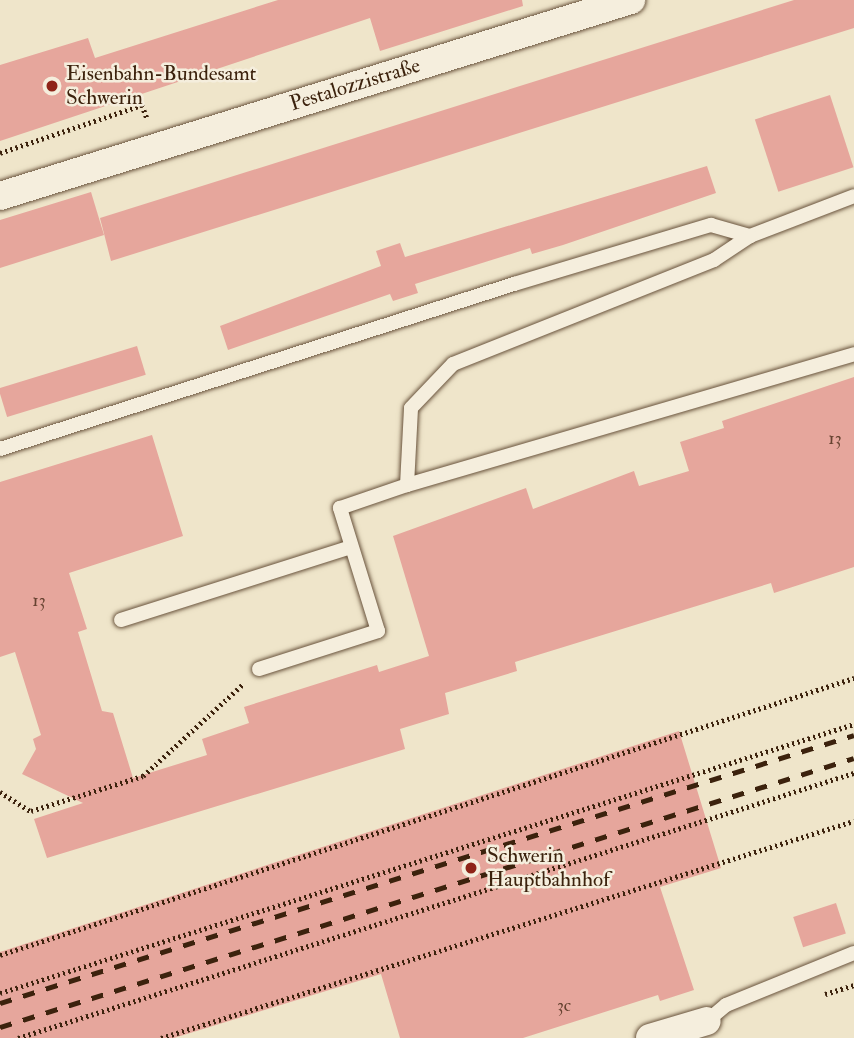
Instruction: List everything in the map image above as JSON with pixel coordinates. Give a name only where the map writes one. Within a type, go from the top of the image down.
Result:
[{"type":"street","name":"Pestalozzistraße","points":[[0,196],[631,0]]},
{"type":"street","points":[[650,1038],[707,1021]]},
{"type":"lane","points":[[407,485],[411,408],[453,364],[714,260],[750,236],[854,196]]},
{"type":"lane","points":[[0,449],[711,225],[750,236]]},
{"type":"lane","points":[[259,669],[378,631],[340,508],[407,485],[854,354]]},
{"type":"lane","points":[[121,620],[351,547]]},
{"type":"lane","points":[[707,1021],[726,1005],[854,953]]},
{"type":"path","points":[[0,153],[142,105],[157,146]]},
{"type":"path","points":[[0,792],[31,811],[143,776],[259,669]]},
{"type":"path","points":[[0,955],[854,678]]},
{"type":"path","points":[[0,993],[854,724]]},
{"type":"path","points":[[18,1038],[854,773]]},
{"type":"path","points":[[160,1038],[854,821]]},
{"type":"building","points":[[278,0],[522,0],[523,6],[380,51],[370,18],[0,141],[0,65],[88,38],[95,58]]},
{"type":"building","points":[[794,0],[854,0],[854,28],[111,261],[100,218]]},
{"type":"building","points":[[830,95],[853,167],[778,192],[755,119]]},
{"type":"building","points":[[707,166],[716,193],[563,245],[532,254],[530,248],[415,284],[418,293],[393,301],[390,294],[228,350],[220,326],[381,266],[376,251],[400,243],[405,257]]},
{"type":"building","points":[[91,192],[104,235],[0,268],[0,220]]},
{"type":"building","points":[[137,346],[146,375],[7,417],[0,388]]},
{"type":"building","points":[[854,377],[854,567],[774,593],[771,583],[515,662],[517,671],[445,693],[449,714],[400,729],[405,749],[47,858],[34,819],[83,803],[22,774],[36,749],[33,739],[41,735],[15,652],[0,657],[0,482],[152,435],[183,536],[69,573],[87,629],[78,632],[102,711],[113,713],[133,778],[207,755],[202,739],[249,723],[244,707],[377,665],[379,672],[429,656],[393,536],[526,488],[533,509],[634,471],[639,486],[689,471],[680,442],[724,428],[722,421]]},
{"type":"building","points":[[679,731],[721,868],[660,887],[694,990],[660,1001],[658,995],[523,1038],[400,1038],[381,974],[174,1038],[0,1038],[0,952]]},
{"type":"building","points":[[836,903],[846,933],[803,947],[793,917]]},
{"type":"railway","points":[[0,1003],[854,735]]},
{"type":"railway","points":[[0,1027],[854,758]]},
{"type":"place","name":"Eisenbahn-Bundesamt Schwerin","points":[[52,86]]},
{"type":"place","name":"Schwerin Hauptbahnhof","points":[[471,868]]}]
